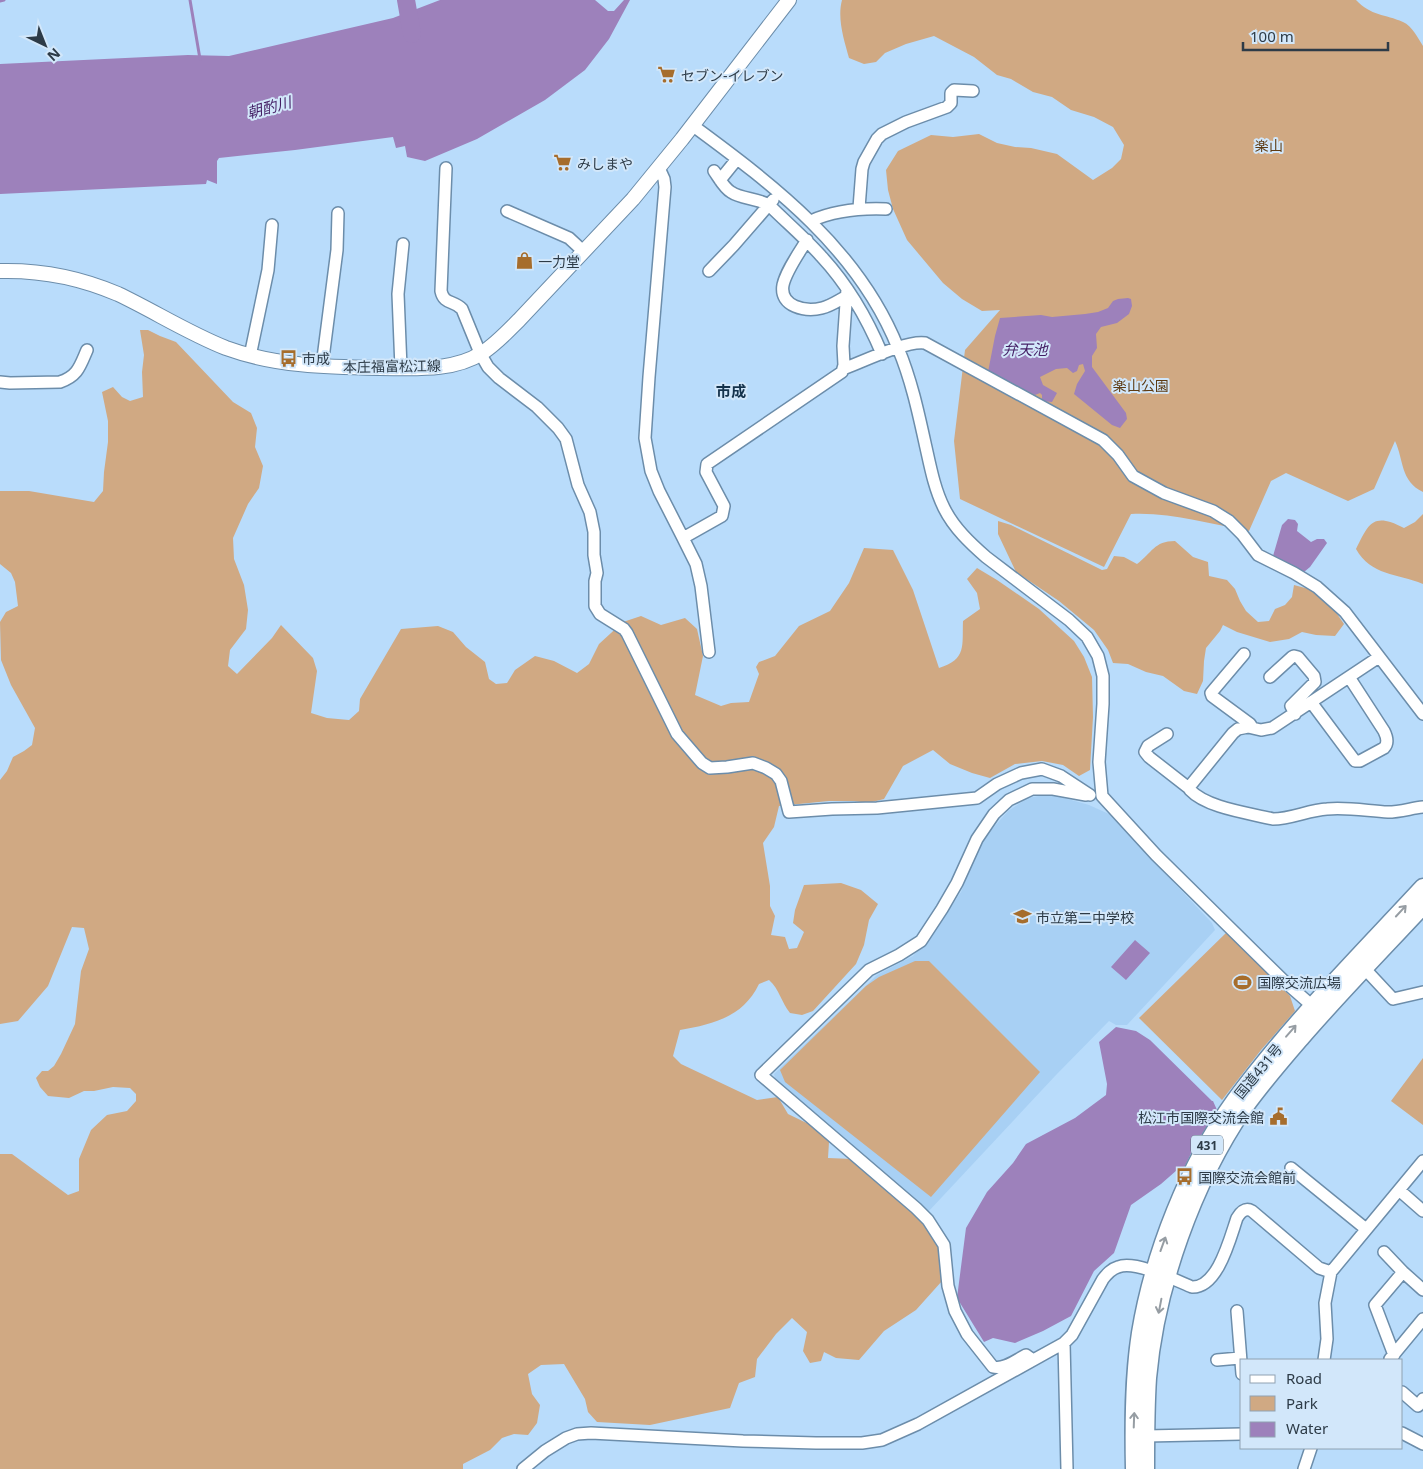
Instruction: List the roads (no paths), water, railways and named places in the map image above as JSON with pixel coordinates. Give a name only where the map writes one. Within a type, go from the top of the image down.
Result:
[{"type":"highway","name":"国道431号","points":[[1134,1469],[1133,1436],[1140,1333],[1160,1274],[1195,1198],[1245,1108],[1317,1010],[1423,887]]},
{"type":"highway","name":"国道431号","points":[[1317,1010],[1364,969],[1423,906]]},
{"type":"highway","name":"国道431号","points":[[1146,1469],[1148,1378],[1160,1274]]},
{"type":"main road","name":"本庄福富松江線","points":[[0,271],[30,272],[81,281],[118,294],[194,334],[226,348],[271,361],[322,366],[401,368],[428,368],[462,362],[480,354],[519,320],[633,199],[692,126],[784,2]]},
{"type":"street","points":[[859,208],[862,169],[877,139],[882,134],[906,122],[947,108],[951,103],[951,93],[954,90],[973,91]]},
{"type":"street","points":[[692,126],[779,192],[839,252],[867,288],[889,327],[898,348],[913,390],[932,477],[938,495],[952,522],[974,547],[1069,620],[1087,637],[1098,656],[1103,676],[1099,762],[1102,796],[1156,855],[1285,982],[1317,1010]]},
{"type":"street","points":[[737,159],[717,175],[733,194],[760,200],[768,205],[822,256],[867,322],[882,354]]},
{"type":"street","points":[[446,168],[441,291],[444,300],[462,309],[480,354],[488,367],[538,407],[566,439],[578,485],[590,512],[594,532],[594,555],[597,573],[595,581],[595,606],[600,614],[624,629],[627,633],[676,734],[702,763],[710,768],[753,763],[771,770],[781,781],[789,812],[877,808],[977,798],[997,784],[1021,773],[1042,769],[1061,776],[1090,795]]},
{"type":"street","points":[[659,168],[664,178],[665,187],[645,438],[654,478],[659,491],[696,564],[701,586],[709,652]]},
{"type":"street","points":[[709,271],[779,192]]},
{"type":"street","points":[[811,222],[823,216],[859,208],[886,209]]},
{"type":"street","points":[[507,210],[568,238],[583,251]]},
{"type":"street","points":[[322,366],[337,250],[338,213]]},
{"type":"street","points":[[250,356],[268,270],[272,225]]},
{"type":"street","points":[[807,240],[784,284],[784,293],[789,303],[796,308],[822,308],[847,293]]},
{"type":"street","points":[[401,368],[398,294],[403,244]]},
{"type":"street","points":[[683,538],[722,516],[724,506],[706,472],[707,464],[839,376],[843,369],[847,293]]},
{"type":"street","points":[[843,369],[917,342],[929,344],[978,373],[1103,440],[1118,455],[1133,476],[1164,493],[1213,512],[1229,521],[1258,555],[1317,587],[1345,612],[1423,714]]},
{"type":"street","points":[[0,382],[60,382],[68,380],[77,372],[86,350]]},
{"type":"street","points":[[1244,654],[1211,693],[1212,696],[1252,727]]},
{"type":"street","points":[[1270,677],[1294,656],[1298,657],[1314,676],[1314,682],[1291,706],[1294,714]]},
{"type":"street","points":[[1190,788],[1233,733],[1248,727],[1261,730],[1272,728],[1379,657]]},
{"type":"street","points":[[1311,702],[1355,761],[1360,761],[1384,748],[1386,745],[1386,735],[1349,677]]},
{"type":"street","points":[[1167,734],[1148,746],[1145,752],[1190,788],[1195,795],[1207,802],[1273,819],[1324,809],[1340,808],[1390,812],[1423,806]]},
{"type":"street","points":[[1034,1360],[1026,1355],[1002,1367],[993,1367],[967,1334],[954,1311],[948,1286],[944,1246],[928,1220],[762,1075],[869,970],[899,955],[921,940],[957,883],[977,839],[994,814],[1009,800],[1032,789],[1053,789],[1102,796]]},
{"type":"street","points":[[1364,969],[1393,999],[1423,992]]},
{"type":"street","points":[[1324,1359],[1327,1339],[1325,1303],[1331,1272],[1423,1161]]},
{"type":"street","points":[[1290,1168],[1366,1229]]},
{"type":"street","points":[[1399,1190],[1423,1211]]},
{"type":"street","points":[[523,1469],[545,1451],[566,1438],[577,1434],[862,1444],[890,1437],[918,1424],[1064,1343],[1072,1335],[1103,1279],[1109,1272],[1118,1267],[1128,1265],[1140,1267],[1192,1287],[1205,1284],[1219,1266],[1237,1218],[1244,1210],[1249,1209],[1319,1268],[1331,1272]]},
{"type":"street","points":[[1384,1252],[1402,1272],[1423,1290]]},
{"type":"street","points":[[1391,1358],[1375,1305],[1402,1272]]},
{"type":"street","points":[[1217,1360],[1240,1358],[1237,1311]]},
{"type":"street","points":[[1391,1358],[1423,1319]]},
{"type":"street","points":[[1064,1343],[1067,1469]]},
{"type":"street","points":[[1403,1393],[1418,1406],[1423,1399]]},
{"type":"street","points":[[1403,1433],[1423,1444]]},
{"type":"street","points":[[1146,1436],[1240,1434]]},
{"type":"street","points":[[1304,1469],[1311,1449]]},
{"type":"water","name":"朝酌川","points":[[440,0],[595,0],[608,11],[614,11],[624,0],[630,0],[609,39],[585,70],[545,100],[477,139],[425,161],[407,157],[405,146],[396,148],[393,137],[219,158],[217,161],[217,184],[207,180],[206,184],[0,194],[0,64],[188,55],[229,56],[393,18]]},
{"type":"water","name":"弁天池","points":[[1131,299],[1132,306],[1129,314],[1117,323],[1101,327],[1096,334],[1097,348],[1092,356],[1092,367],[1126,413],[1127,419],[1120,428],[1112,425],[1074,394],[1077,384],[1085,371],[1083,364],[1079,365],[1077,371],[1073,373],[1067,368],[1056,369],[1040,377],[1043,385],[1057,393],[1052,402],[1042,401],[1040,393],[1035,395],[988,372],[1000,318],[1041,315],[1052,317],[1098,312],[1108,308],[1113,301]]},
{"type":"water","points":[[1288,519],[1295,520],[1298,524],[1297,531],[1311,542],[1317,539],[1324,539],[1327,543],[1310,567],[1304,572],[1273,556],[1282,525]]},
{"type":"water","points":[[1135,940],[1150,953],[1126,980],[1111,967]]},
{"type":"water","points":[[1116,1027],[1136,1031],[1150,1040],[1213,1101],[1217,1110],[1195,1145],[1184,1168],[1177,1170],[1131,1205],[1114,1253],[1094,1271],[1071,1316],[1015,1343],[993,1338],[984,1342],[957,1298],[966,1228],[987,1192],[1013,1163],[1026,1144],[1075,1118],[1106,1095],[1107,1084],[1099,1042]]},
{"type":"waterway","points":[[0,1],[4,0]]},
{"type":"waterway","points":[[190,0],[200,59]]},
{"type":"waterway","points":[[406,0],[412,34]]},
{"type":"place","name":"セブン-イレブン","points":[[667,75]]},
{"type":"place","name":"みしまや","points":[[563,163]]},
{"type":"place","name":"一力堂","points":[[524,261]]},
{"type":"place","name":"市成","points":[[288,358]]},
{"type":"place","name":"市立第二中学校","points":[[1022,917]]},
{"type":"place","name":"国際交流広場","points":[[1243,982]]},
{"type":"place","name":"松江市国際交流会館","points":[[1278,1117]]},
{"type":"place","name":"国際交流会館前","points":[[1184,1177]]},
{"type":"district","name":"市成","points":[[731,391]]},
{"type":"park label","name":"楽山","points":[[1269,145]]},
{"type":"park label","name":"楽山公園","points":[[1141,385]]}]
